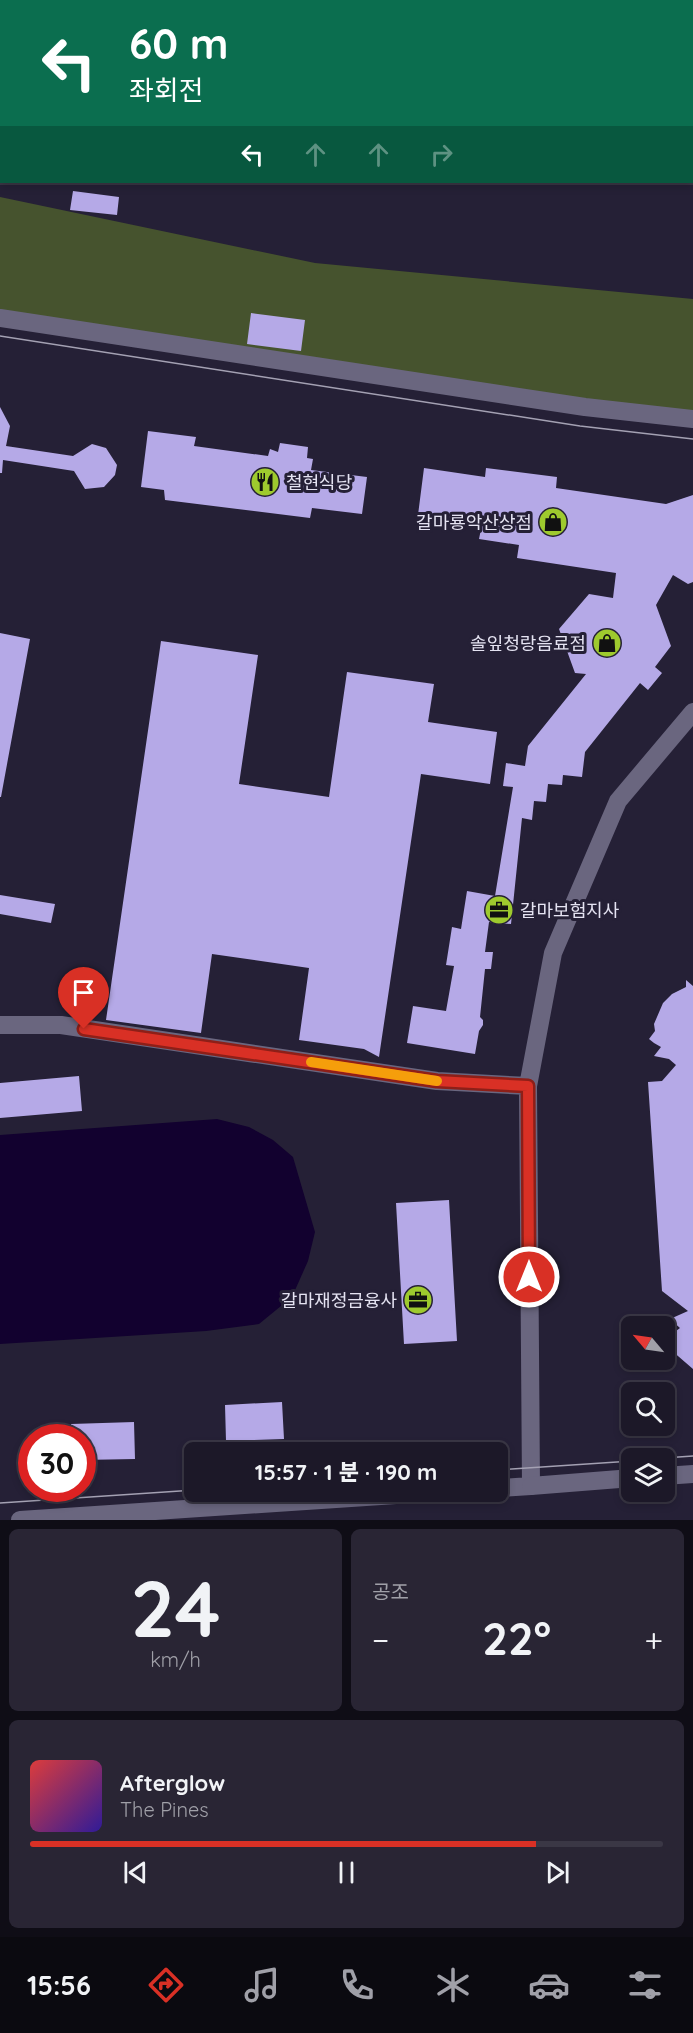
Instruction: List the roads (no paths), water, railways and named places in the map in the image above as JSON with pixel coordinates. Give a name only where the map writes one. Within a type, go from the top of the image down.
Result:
[{"type":"street","points":[[0,318],[573,405],[693,419]]},
{"type":"street","points":[[531,1486],[528,1086],[553,953],[618,801],[693,712]]},
{"type":"street","points":[[0,1024],[61,1025],[437,1081],[528,1086]]},
{"type":"street","points":[[675,1475],[693,1474]]},
{"type":"street","points":[[508,1487],[621,1479]]},
{"type":"street","points":[[20,1520],[291,1502]]},
{"type":"tram line","points":[[0,336],[580,426],[693,439]]},
{"type":"tram line","points":[[675,1457],[693,1456]]},
{"type":"tram line","points":[[508,1469],[621,1462]]},
{"type":"tram line","points":[[0,1503],[184,1491]]},
{"type":"place","name":"철현식당","points":[[265,482]]},
{"type":"place","name":"갈마룡악산상점","points":[[553,522]]},
{"type":"place","name":"솔잎청랑음료점","points":[[607,643]]},
{"type":"place","name":"갈마보험지사","points":[[499,910]]},
{"type":"place","name":"갈마재정금융사","points":[[418,1300]]}]
